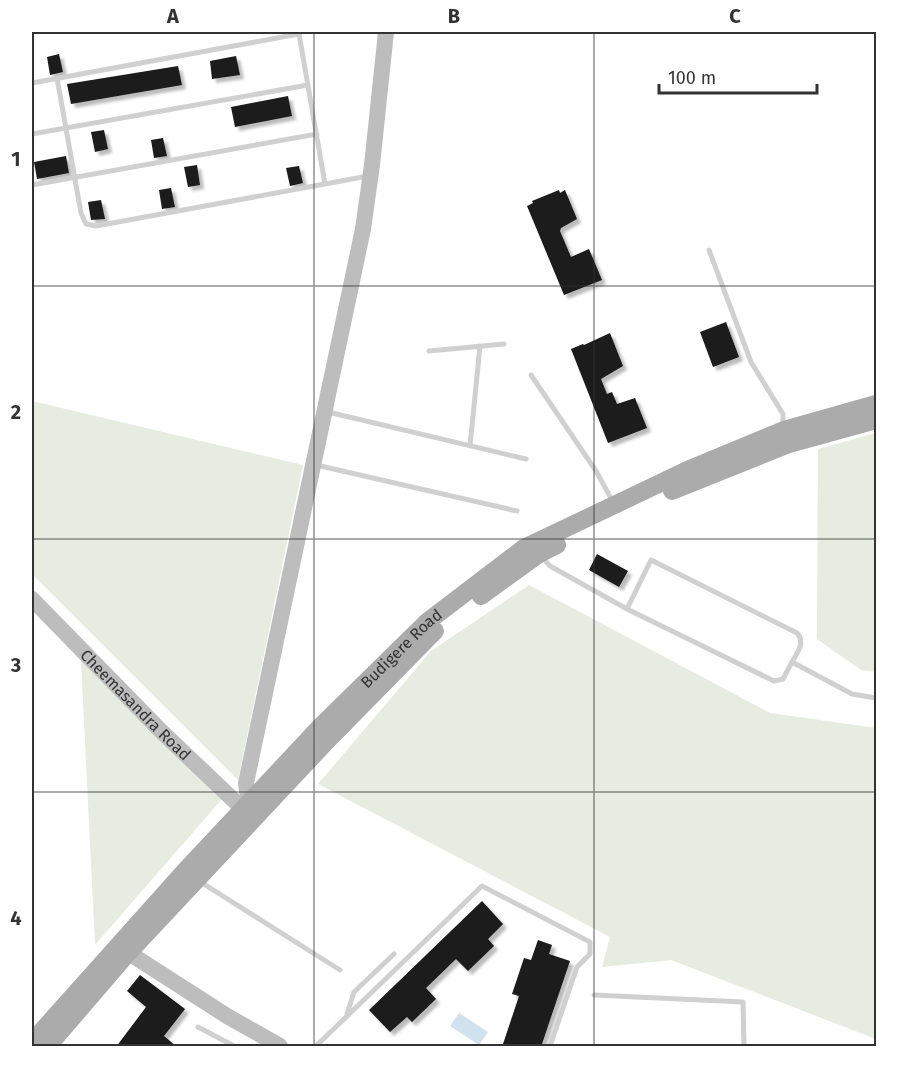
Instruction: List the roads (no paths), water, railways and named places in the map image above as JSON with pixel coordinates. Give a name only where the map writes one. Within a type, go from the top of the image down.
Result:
[{"type":"main road","name":"Budigere Road","points":[[32,1042],[123,949],[251,809],[320,727],[427,622],[524,548],[692,468],[784,430],[876,404]]},
{"type":"main road","name":"Budigere Road","points":[[48,1047],[123,949],[198,880],[251,809],[324,744],[430,635],[538,554],[618,514],[698,479],[789,444],[876,420]]},
{"type":"street","points":[[251,809],[246,783],[363,229],[386,32]]},
{"type":"street","name":"Cheemasandra Road","points":[[32,599],[161,731],[251,809]]},
{"type":"street","points":[[123,949],[226,1016],[280,1047]]},
{"type":"lane","points":[[32,83],[299,34],[325,184]]},
{"type":"lane","points":[[57,78],[74,178],[81,213],[86,224],[96,226],[370,176]]},
{"type":"lane","points":[[32,134],[308,85]]},
{"type":"lane","points":[[32,185],[316,134]]},
{"type":"lane","points":[[709,250],[751,362],[783,414],[784,430]]},
{"type":"lane","points":[[429,351],[504,344]]},
{"type":"lane","points":[[470,446],[480,346]]},
{"type":"lane","points":[[531,375],[596,471],[614,504]]},
{"type":"lane","points":[[323,411],[526,459]]},
{"type":"lane","points":[[312,464],[517,511]]},
{"type":"lane","points":[[538,554],[550,566],[627,609],[774,681],[783,679],[802,642],[798,633],[651,560],[627,609]]},
{"type":"lane","points":[[792,662],[852,694],[876,698]]},
{"type":"lane","points":[[198,880],[340,970]]},
{"type":"lane","points":[[316,1047],[482,886],[590,942],[590,954],[577,967],[550,1047]]},
{"type":"lane","points":[[346,1016],[354,992],[394,954]]},
{"type":"lane","points":[[594,995],[743,1002],[744,1047]]},
{"type":"lane","points":[[198,1027],[234,1047]]},
{"type":"water","points":[[459,1013],[488,1032],[479,1045],[450,1026]]}]
